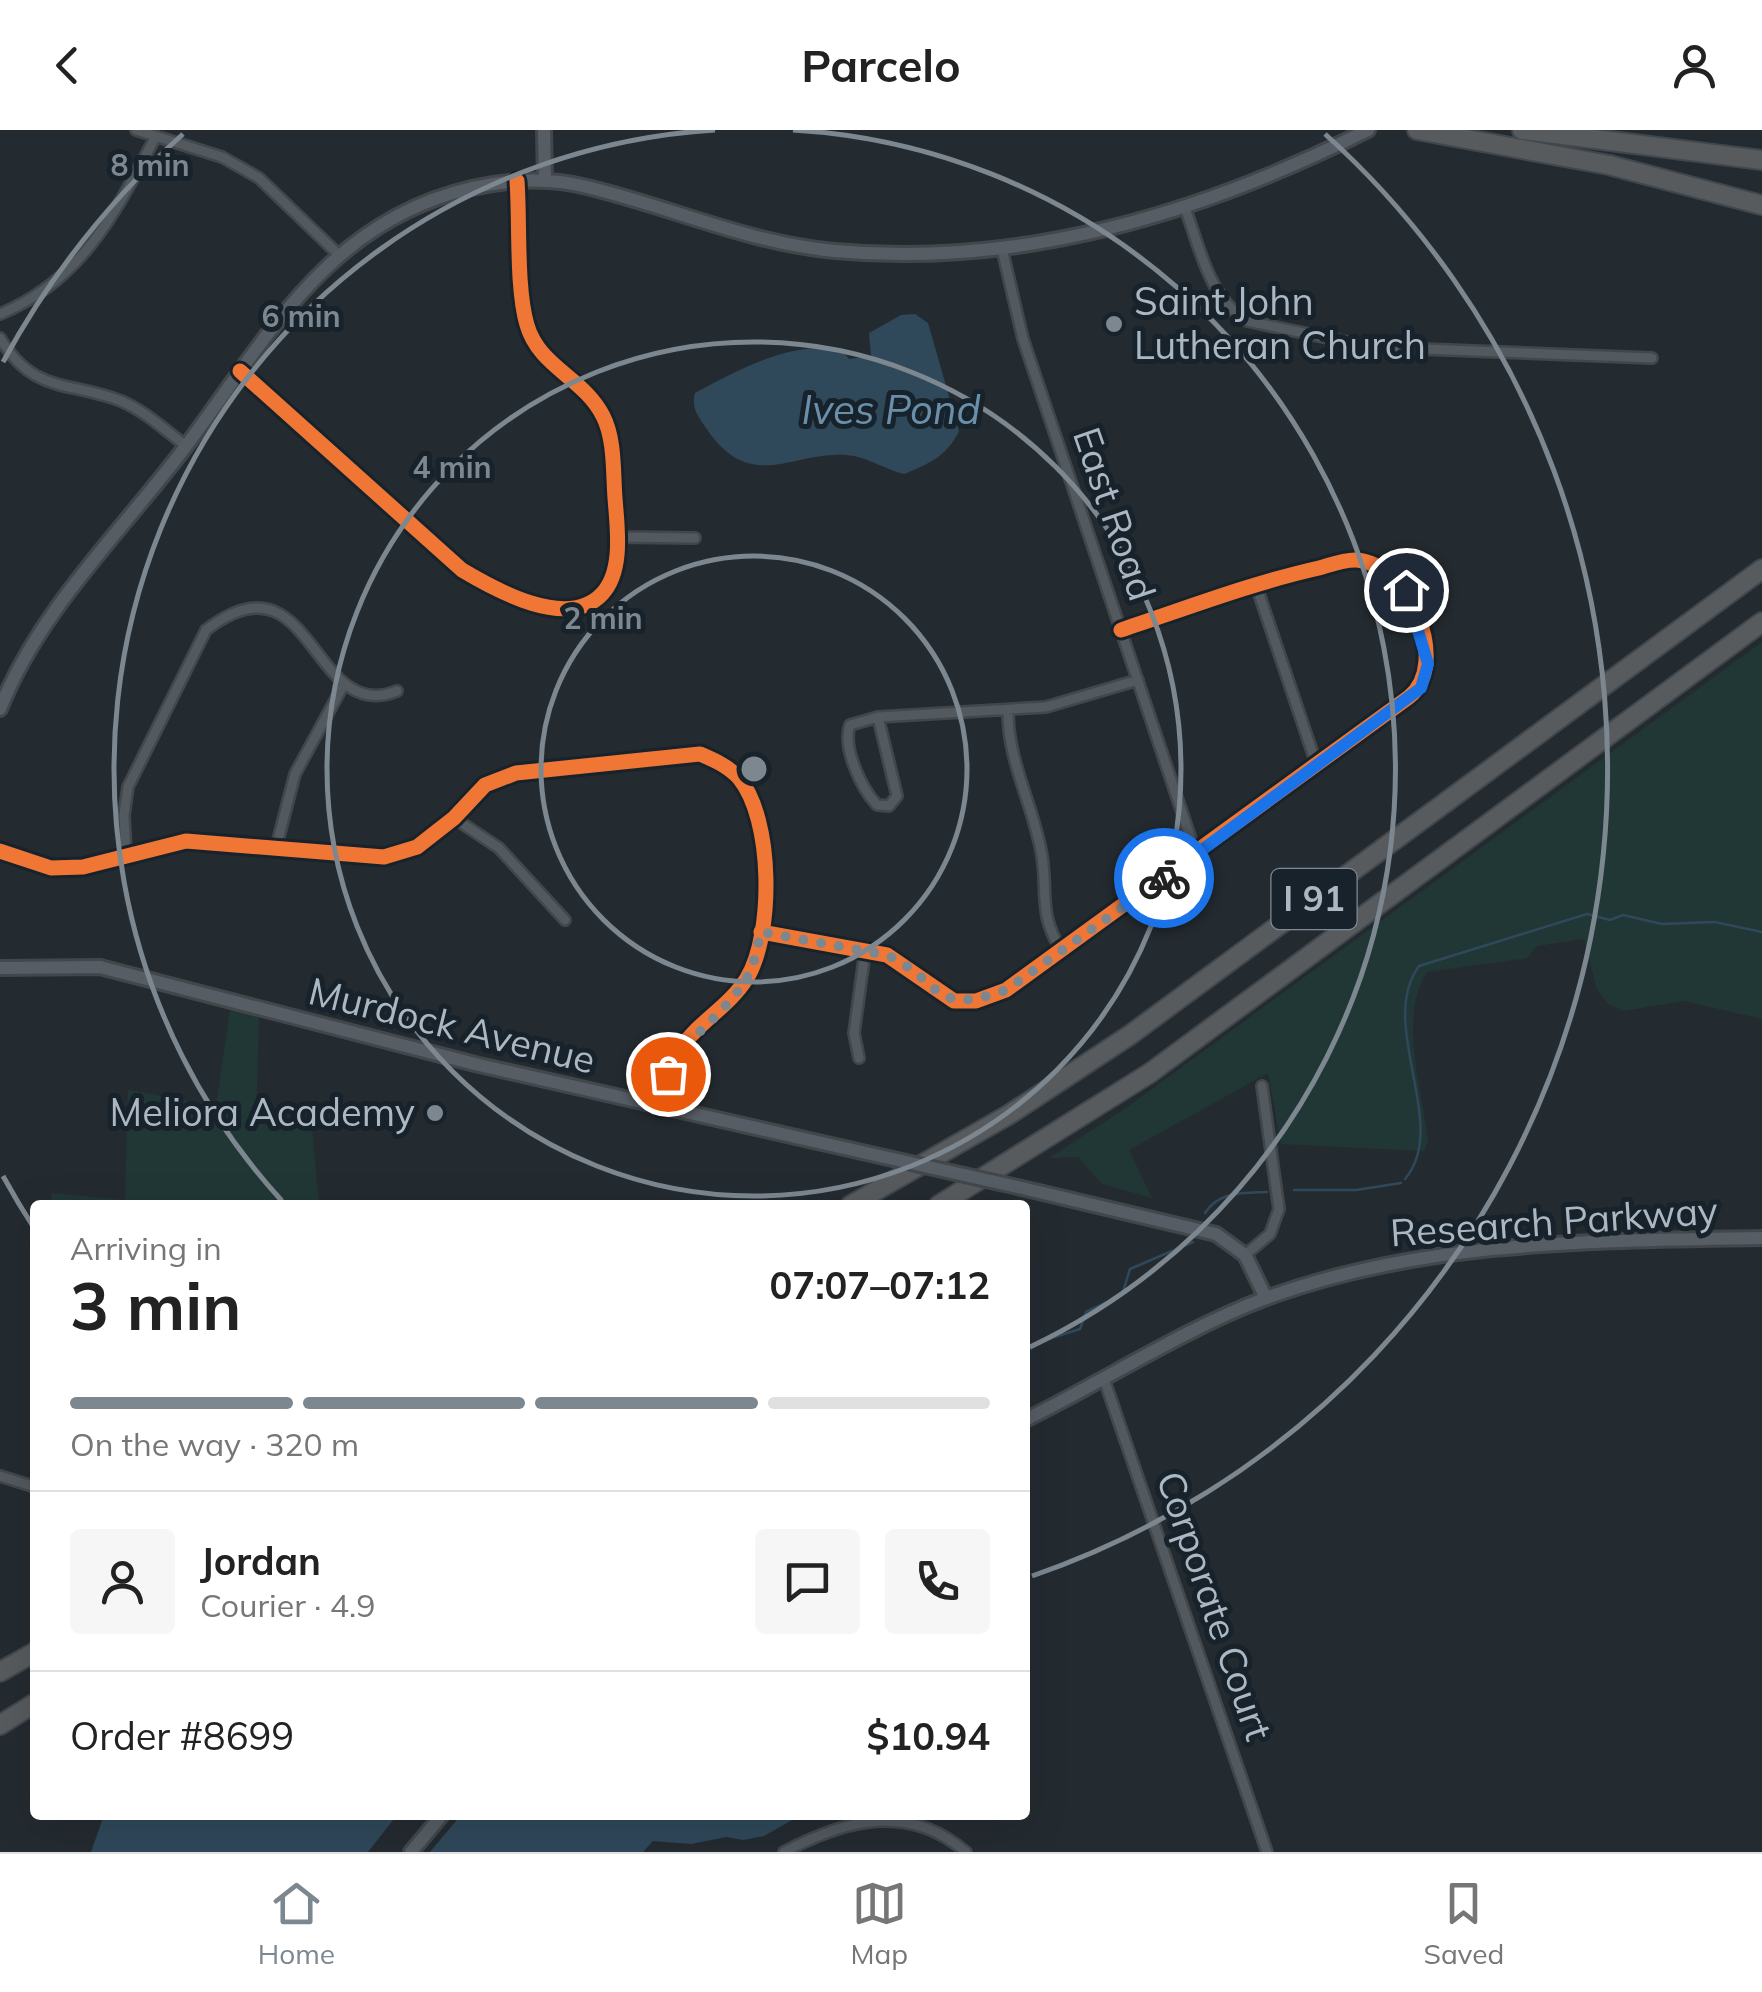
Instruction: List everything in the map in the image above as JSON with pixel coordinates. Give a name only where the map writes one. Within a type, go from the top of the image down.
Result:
[{"type":"highway","points":[[1417,130],[1634,171],[1762,205]]},
{"type":"highway","points":[[1522,130],[1762,160]]},
{"type":"highway","name":"I 91","points":[[860,1200],[1010,1114],[1130,1035],[1762,570]]},
{"type":"highway","name":"I 91","points":[[947,1200],[1150,1073],[1762,622]]},
{"type":"highway","points":[[0,1672],[30,1655]]},
{"type":"highway","points":[[0,1725],[30,1707]]},
{"type":"main road","points":[[544,130],[545,180]]},
{"type":"main road","points":[[0,709],[41,634],[240,371],[338,254],[381,222],[418,204],[517,181],[545,180],[598,189],[724,230],[800,247],[909,254],[1002,248],[1091,233],[1185,208],[1278,172],[1366,131]]},
{"type":"main road","name":"Murdock Avenue","points":[[0,968],[100,968],[661,1108],[1203,1229],[1226,1239],[1245,1256]]},
{"type":"main road","name":"Research Parkway","points":[[1030,1417],[1266,1298],[1350,1271],[1417,1256],[1762,1238]]},
{"type":"main road","points":[[1245,1256],[1266,1298]]},
{"type":"main road","points":[[411,1852],[438,1820]]},
{"type":"street","points":[[136,130],[222,157],[260,178],[338,254]]},
{"type":"street","points":[[0,314],[55,286],[87,251],[120,203],[156,136]]},
{"type":"street","points":[[240,371],[462,570],[502,594],[547,608],[586,603],[602,594],[614,571],[618,537],[605,418],[588,392],[538,350],[526,323],[517,181]]},
{"type":"street","points":[[1185,208],[1216,290],[1230,311],[1247,321],[1371,347],[1652,358]]},
{"type":"street","name":"East Road","points":[[1002,248],[1022,339],[1196,854]]},
{"type":"street","points":[[0,338],[10,355],[33,375],[64,388],[122,402],[186,446]]},
{"type":"street","points":[[618,537],[696,538]]},
{"type":"street","points":[[761,932],[903,963],[936,993],[954,1001],[976,1000],[1006,990],[1421,688],[1428,664],[1425,643],[1406,590],[1393,575],[1356,560],[1256,585],[1122,630]]},
{"type":"street","points":[[1256,585],[1317,766]]},
{"type":"street","points":[[126,854],[124,815],[128,787],[206,630],[216,622],[248,607],[270,608],[290,618],[344,684],[366,698],[397,691]]},
{"type":"street","points":[[878,717],[896,782],[897,796],[889,806],[877,805],[867,794],[846,737],[850,725],[878,717],[1008,712],[1072,702],[1138,680]]},
{"type":"street","points":[[276,848],[295,774],[344,684]]},
{"type":"street","points":[[1008,712],[1008,737],[1042,859],[1046,922],[1062,952]]},
{"type":"street","points":[[0,851],[51,868],[83,867],[186,841],[384,857],[416,847],[454,818],[485,785],[516,773],[700,754],[722,763],[739,778],[752,800],[761,829],[766,879],[761,932],[749,975],[727,1005],[678,1051],[668,1074],[661,1108]]},
{"type":"street","points":[[454,818],[500,848],[565,920]]},
{"type":"street","points":[[859,1058],[854,1033],[865,952]]},
{"type":"street","points":[[1245,1256],[1270,1234],[1279,1210],[1262,1086]]},
{"type":"street","name":"Corporate Court","points":[[1104,1380],[1267,1852]]},
{"type":"street","points":[[0,1476],[30,1485]]},
{"type":"street","points":[[784,1852],[834,1828],[868,1820]]},
{"type":"street","points":[[902,1820],[934,1831],[966,1852]]},
{"type":"green space","points":[[1762,642],[1762,1019],[1684,1001],[1623,1011],[1608,1004],[1597,989],[1584,939],[1537,946],[1527,958],[1427,972],[1418,990],[1413,1032],[1428,1140],[1424,1151],[1281,1144],[1268,1073],[1129,1150],[1152,1198],[1102,1184],[1078,1157],[1049,1158],[1126,1108]]},
{"type":"green space","points":[[230,1010],[259,1017],[256,1117],[312,1129],[319,1200],[125,1200],[128,1090],[216,1106]]},
{"type":"green space","points":[[51,1193],[125,1200],[52,1200]]},
{"type":"water","name":"Ives Pond","points":[[915,314],[928,323],[959,431],[943,453],[921,467],[904,474],[860,457],[833,455],[758,465],[723,449],[696,412],[695,393],[783,354],[821,348],[841,349],[849,359],[871,356],[869,333],[901,315]]},
{"type":"water","points":[[102,1820],[393,1820],[368,1852],[91,1852]]},
{"type":"water","points":[[457,1820],[792,1820],[764,1836],[743,1840],[726,1837],[691,1844],[653,1841],[643,1852],[430,1852]]},
{"type":"waterway","points":[[1405,1179],[1417,1157],[1421,1131],[1405,1017],[1408,990],[1419,966],[1587,914],[1610,920],[1623,915],[1662,924],[1715,922],[1762,932]]},
{"type":"waterway","points":[[1294,1190],[1356,1190],[1401,1183]]},
{"type":"waterway","points":[[1205,1213],[1224,1197],[1267,1192]]},
{"type":"waterway","points":[[1030,1349],[1039,1342],[1080,1329],[1086,1312],[1122,1295],[1130,1269],[1193,1242]]},
{"type":"cycle path","points":[[240,371],[462,570],[511,596],[551,608],[570,609],[602,594],[614,573],[618,535],[612,445],[595,403],[541,352],[527,325],[520,274],[517,181]]},
{"type":"cycle path","points":[[761,932],[887,955],[954,1001],[976,1001],[1006,990],[1409,697],[1421,682],[1426,662],[1425,640],[1407,596],[1393,578],[1376,566],[1357,560],[1269,581],[1121,630]]},
{"type":"cycle path","points":[[0,851],[51,868],[83,867],[186,841],[384,857],[417,847],[454,818],[485,785],[516,773],[700,754],[739,778],[758,820],[766,876],[762,934],[747,978],[679,1050],[669,1071],[661,1108]]},
{"type":"way so far","points":[[668,1074],[678,1051],[727,1005],[749,975],[761,932],[887,955],[903,963],[936,993],[954,1001],[976,1000],[1006,990],[1164,878]]},
{"type":"place","name":"Saint John Lutheran Church","points":[[1114,324]]},
{"type":"place","name":"Meliora Academy","points":[[435,1113]]},
{"type":"route","points":[[1164,878],[1421,688],[1428,664],[1425,643],[1406,590]]}]
